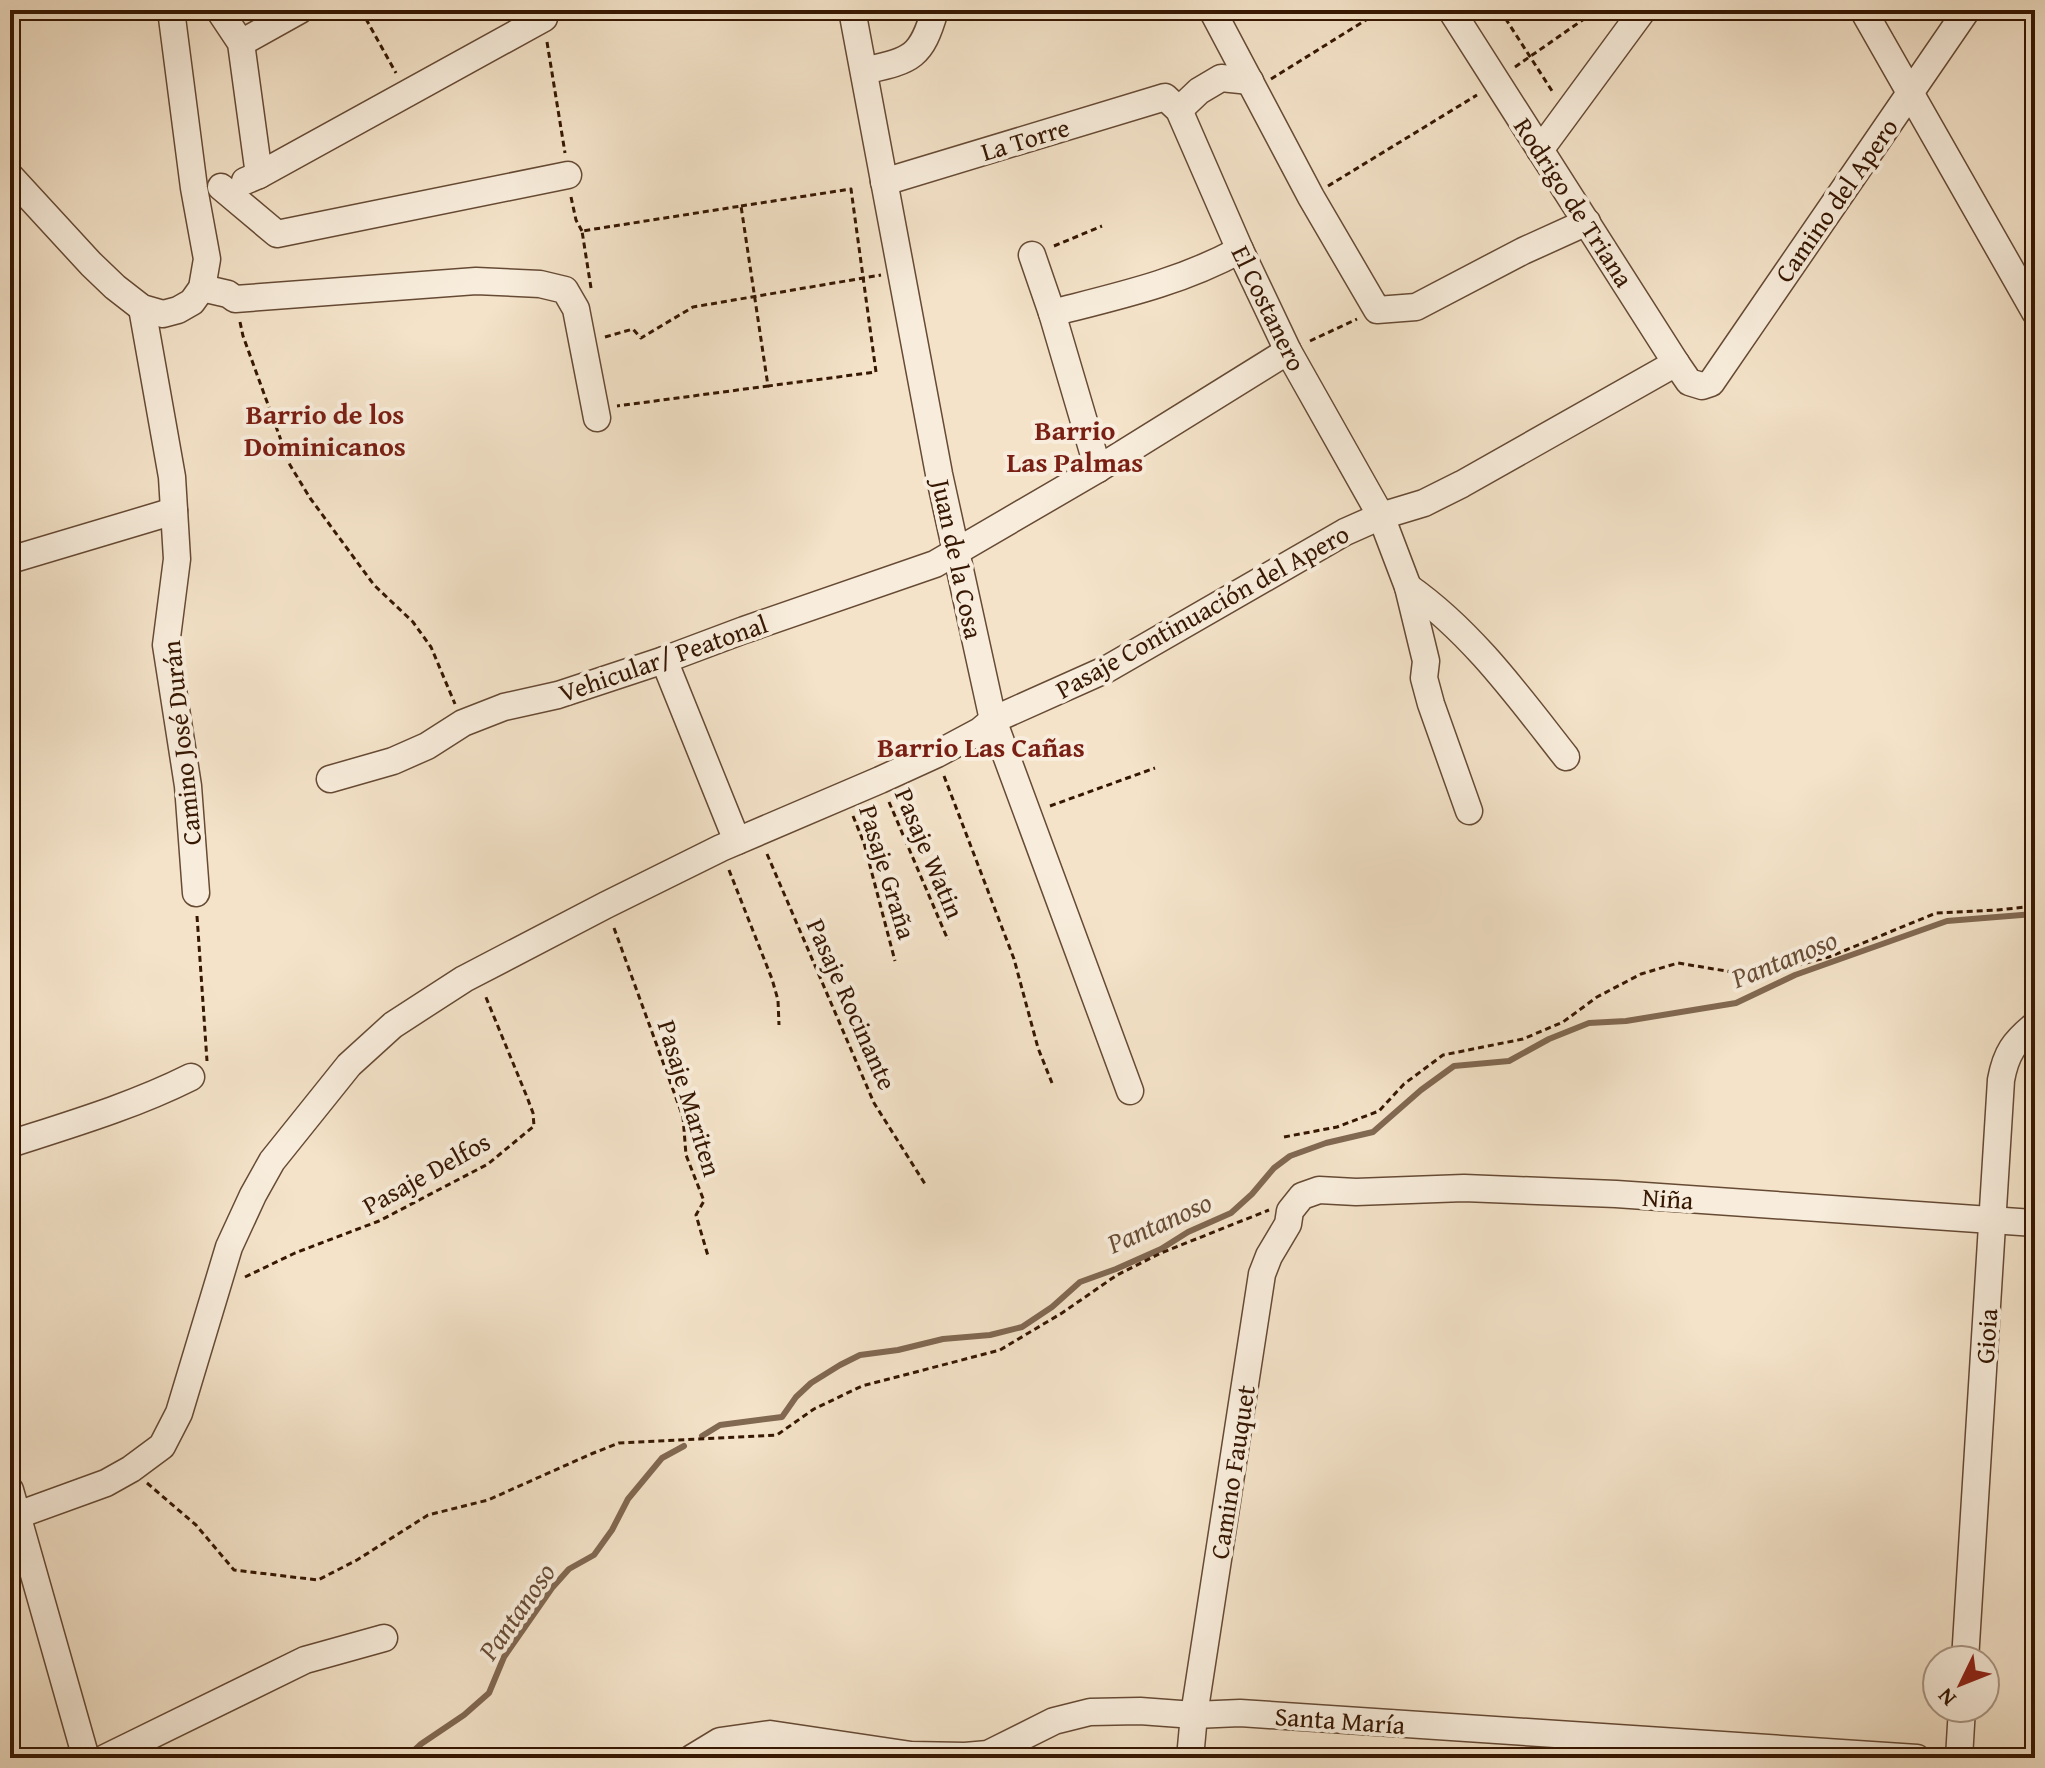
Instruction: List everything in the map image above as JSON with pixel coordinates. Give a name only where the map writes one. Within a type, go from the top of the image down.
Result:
[{"type":"street","points":[[219,10],[241,43],[259,175]]},
{"type":"street","points":[[241,43],[300,10]]},
{"type":"street","name":"Juan de la Cosa","points":[[852,10],[939,474],[993,720],[1130,1091]]},
{"type":"street","points":[[864,71],[899,63],[914,53],[926,39],[935,10]]},
{"type":"street","points":[[1212,10],[1311,197],[1377,310],[1416,307],[1523,251],[1587,222]]},
{"type":"street","name":"Rodrigo de Triana","points":[[1451,10],[1486,87],[1540,150],[1689,382],[1702,386]]},
{"type":"street","points":[[1540,150],[1643,10]]},
{"type":"street","points":[[1863,10],[2035,312]]},
{"type":"street","name":"Camino del Apero","points":[[1702,386],[1711,383],[1967,10]]},
{"type":"street","points":[[10,176],[91,264],[142,308],[163,314],[192,302],[202,288],[207,259],[194,188],[175,11]]},
{"type":"street","points":[[194,188],[221,187],[252,179],[544,18]]},
{"type":"street","points":[[1221,78],[1225,33]]},
{"type":"street","points":[[1172,103],[1221,78],[1252,85]]},
{"type":"street","name":"La Torre","points":[[884,182],[1172,103]]},
{"type":"street","name":"El Costanero","points":[[1172,103],[1288,351],[1381,516]]},
{"type":"street","points":[[221,187],[277,234],[568,175]]},
{"type":"street","points":[[1052,313],[1171,281],[1240,250]]},
{"type":"street","points":[[1032,255],[1098,469]]},
{"type":"street","points":[[202,288],[228,294],[235,299],[476,281],[540,284],[565,290],[576,309],[603,412]]},
{"type":"street","name":"Camino José Durán","points":[[142,308],[172,477],[177,559],[166,645],[188,786],[196,893]]},
{"type":"street","name":"Vehicular/ Peatonal","points":[[330,779],[393,761],[427,746],[463,723],[504,707],[558,695],[664,660],[935,564],[1098,469],[1288,351]]},
{"type":"street","name":"Pasaje Continuación del Apero","points":[[216,1291],[238,1226],[272,1161],[349,1065],[393,1025],[464,979],[739,840],[937,754],[980,731],[993,720],[1107,669],[1345,532],[1381,516],[1424,503],[1462,484],[1676,363]]},
{"type":"street","points":[[10,560],[174,511]]},
{"type":"street","points":[[1381,516],[1408,587],[1426,661],[1424,678],[1469,811]]},
{"type":"street","points":[[1408,587],[1436,606],[1485,656],[1566,757]]},
{"type":"street","points":[[664,660],[739,840]]},
{"type":"street","name":"Gioia","points":[[1966,1644],[2001,1080],[2004,1062],[2011,1048],[2035,1025]]},
{"type":"street","points":[[10,1144],[107,1113],[191,1077]]},
{"type":"street","name":"Niña","points":[[1302,1196],[1319,1190],[1356,1192],[1464,1188],[1616,1194],[2035,1223]]},
{"type":"street","name":"Camino Fauquet","points":[[1190,1758],[1262,1274],[1288,1224],[1290,1211],[1302,1196]]},
{"type":"street","points":[[86,1758],[14,1503],[106,1483],[162,1446],[179,1413],[216,1291]]},
{"type":"street","points":[[105,1758],[305,1660],[384,1638]]},
{"type":"street","name":"Santa María","points":[[986,1756],[1054,1721],[1090,1712],[1140,1711],[1194,1715],[1240,1713],[1917,1758]]},
{"type":"street","points":[[1959,1758],[1961,1724]]},
{"type":"street","points":[[692,1758],[720,1741],[770,1734],[912,1757],[986,1756]]},
{"type":"path","points":[[361,10],[407,92]]},
{"type":"path","points":[[1107,10],[1113,18],[1129,10]]},
{"type":"path","points":[[1252,85],[1382,10]]},
{"type":"path","points":[[1500,10],[1568,113]]},
{"type":"path","points":[[1311,197],[1486,87],[1597,10]]},
{"type":"path","points":[[544,18],[568,175],[576,220],[582,231],[592,300]]},
{"type":"path","points":[[582,231],[851,189],[876,372],[603,412]]},
{"type":"path","points":[[741,206],[768,386]]},
{"type":"path","points":[[1032,255],[1102,226]]},
{"type":"path","points":[[598,339],[633,329],[641,338],[693,307],[900,271]]},
{"type":"path","points":[[235,299],[243,336],[290,465],[310,498],[374,585],[413,622],[431,647],[463,723]]},
{"type":"path","points":[[1288,351],[1377,310]]},
{"type":"path","points":[[937,754],[1014,959],[1038,1048],[1052,1083]]},
{"type":"path","points":[[1027,815],[1155,768]]},
{"type":"path","name":"Pasaje Watin","points":[[880,780],[948,940]]},
{"type":"path","name":"Pasaje Graña","points":[[845,794],[864,843],[895,961]]},
{"type":"path","points":[[739,840],[778,1000],[779,1025]]},
{"type":"path","name":"Pasaje Rocinante","points":[[739,840],[824,990],[874,1103],[925,1184]]},
{"type":"path","points":[[191,1077],[207,1062],[196,893]]},
{"type":"path","name":"Pasaje Mariten","points":[[606,905],[683,1117],[686,1155],[704,1201],[696,1215],[708,1256]]},
{"type":"path","points":[[1284,1137],[1337,1127],[1379,1111],[1404,1084],[1443,1055],[1523,1039],[1563,1022],[1597,997],[1641,974],[1678,963],[1744,974],[1779,970],[1829,957],[1936,913],[2035,906]]},
{"type":"path","name":"Pasaje Delfos","points":[[216,1291],[295,1253],[362,1229],[393,1214],[488,1164],[534,1126],[530,1105],[489,1001],[477,982],[470,977],[464,979]]},
{"type":"path","points":[[131,1469],[196,1525],[234,1570],[318,1580],[357,1560],[428,1515],[488,1500],[619,1443],[777,1435],[814,1409],[862,1386],[1000,1350],[1117,1275],[1161,1253],[1302,1196]]},
{"type":"waterway","name":"Pantanoso","points":[[702,1436],[720,1425],[782,1417],[811,1383],[860,1355],[943,1339],[990,1335],[1022,1327],[1052,1307],[1080,1282],[1161,1249],[1188,1232],[1231,1213],[1274,1168],[1290,1156],[1326,1143],[1373,1132],[1454,1066],[1509,1061],[1549,1039],[1589,1023],[1626,1021],[1736,1003],[1795,975],[1947,921],[2035,914]]},
{"type":"waterway","name":"Pantanoso","points":[[406,1758],[489,1693],[504,1657],[552,1588],[569,1569],[594,1555],[612,1530],[628,1499],[662,1458],[684,1446]]},
{"type":"district","name":"Barrio de los Dominicanos","points":[[325,429]]},
{"type":"district","name":"Barrio Las Palmas","points":[[1075,445]]},
{"type":"district","name":"Barrio Las Cañas","points":[[981,746]]}]
